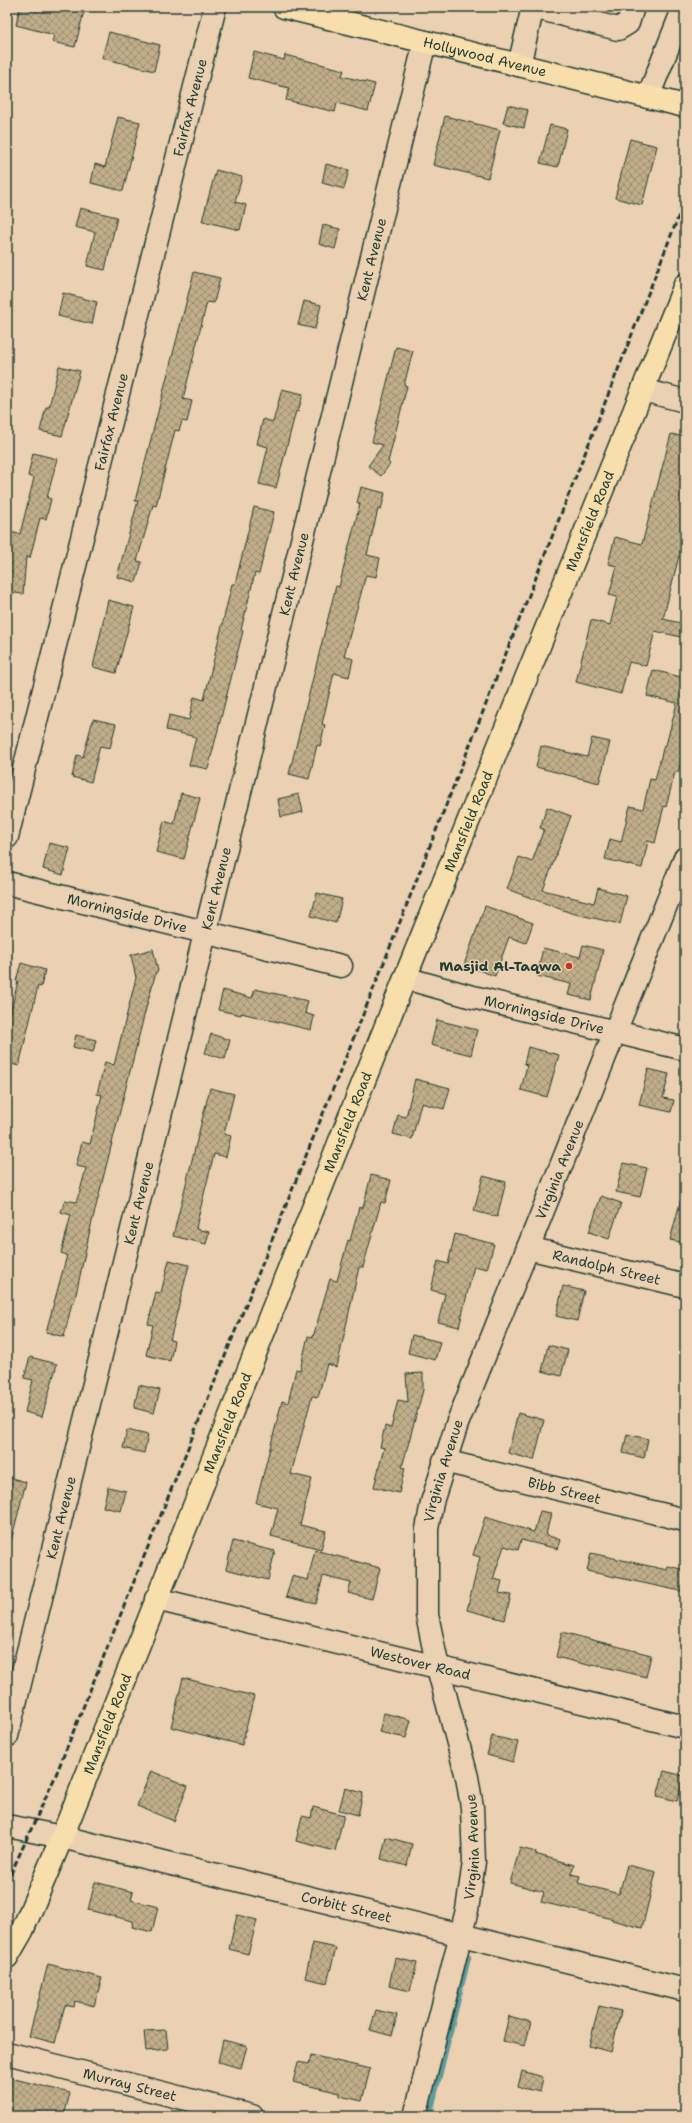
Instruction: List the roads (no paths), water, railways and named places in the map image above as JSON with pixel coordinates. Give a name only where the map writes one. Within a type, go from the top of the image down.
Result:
[{"type":"main road","name":"Hollywood Avenue","points":[[284,7],[341,14],[425,42],[685,106]]},
{"type":"main road","name":"Mansfield Road","points":[[7,1957],[22,1931],[62,1837],[405,978],[685,285]]},
{"type":"street","name":"Fairfax Avenue","points":[[7,837],[215,7]]},
{"type":"street","points":[[519,65],[533,7],[618,29],[628,23],[633,7]]},
{"type":"street","points":[[648,97],[684,7]]},
{"type":"street","name":"Kent Avenue","points":[[7,1736],[425,42]]},
{"type":"street","points":[[643,390],[685,401]]},
{"type":"street","name":"Virginia Avenue","points":[[415,2116],[467,1910],[473,1868],[472,1807],[461,1748],[438,1668],[427,1615],[427,1529],[432,1502],[457,1424],[685,858]]},
{"type":"street","name":"Morningside Drive","points":[[7,883],[341,966]]},
{"type":"street","name":"Morningside Drive","points":[[405,978],[469,996],[685,1049]]},
{"type":"street","name":"Randolph Street","points":[[528,1248],[685,1286]]},
{"type":"street","name":"Bibb Street","points":[[444,1461],[685,1520]]},
{"type":"street","name":"Westover Road","points":[[156,1599],[685,1727]]},
{"type":"street","name":"Corbitt Street","points":[[7,1826],[62,1837],[685,1990]]},
{"type":"street","name":"Murray Street","points":[[7,2053],[252,2116]]},
{"type":"waterway","points":[[430,2116],[469,1957]]},
{"type":"railway","points":[[7,1882],[55,1777],[379,975],[685,200]]},
{"type":"place","name":"Masjid Al-Taqwa","points":[[569,966]]}]
